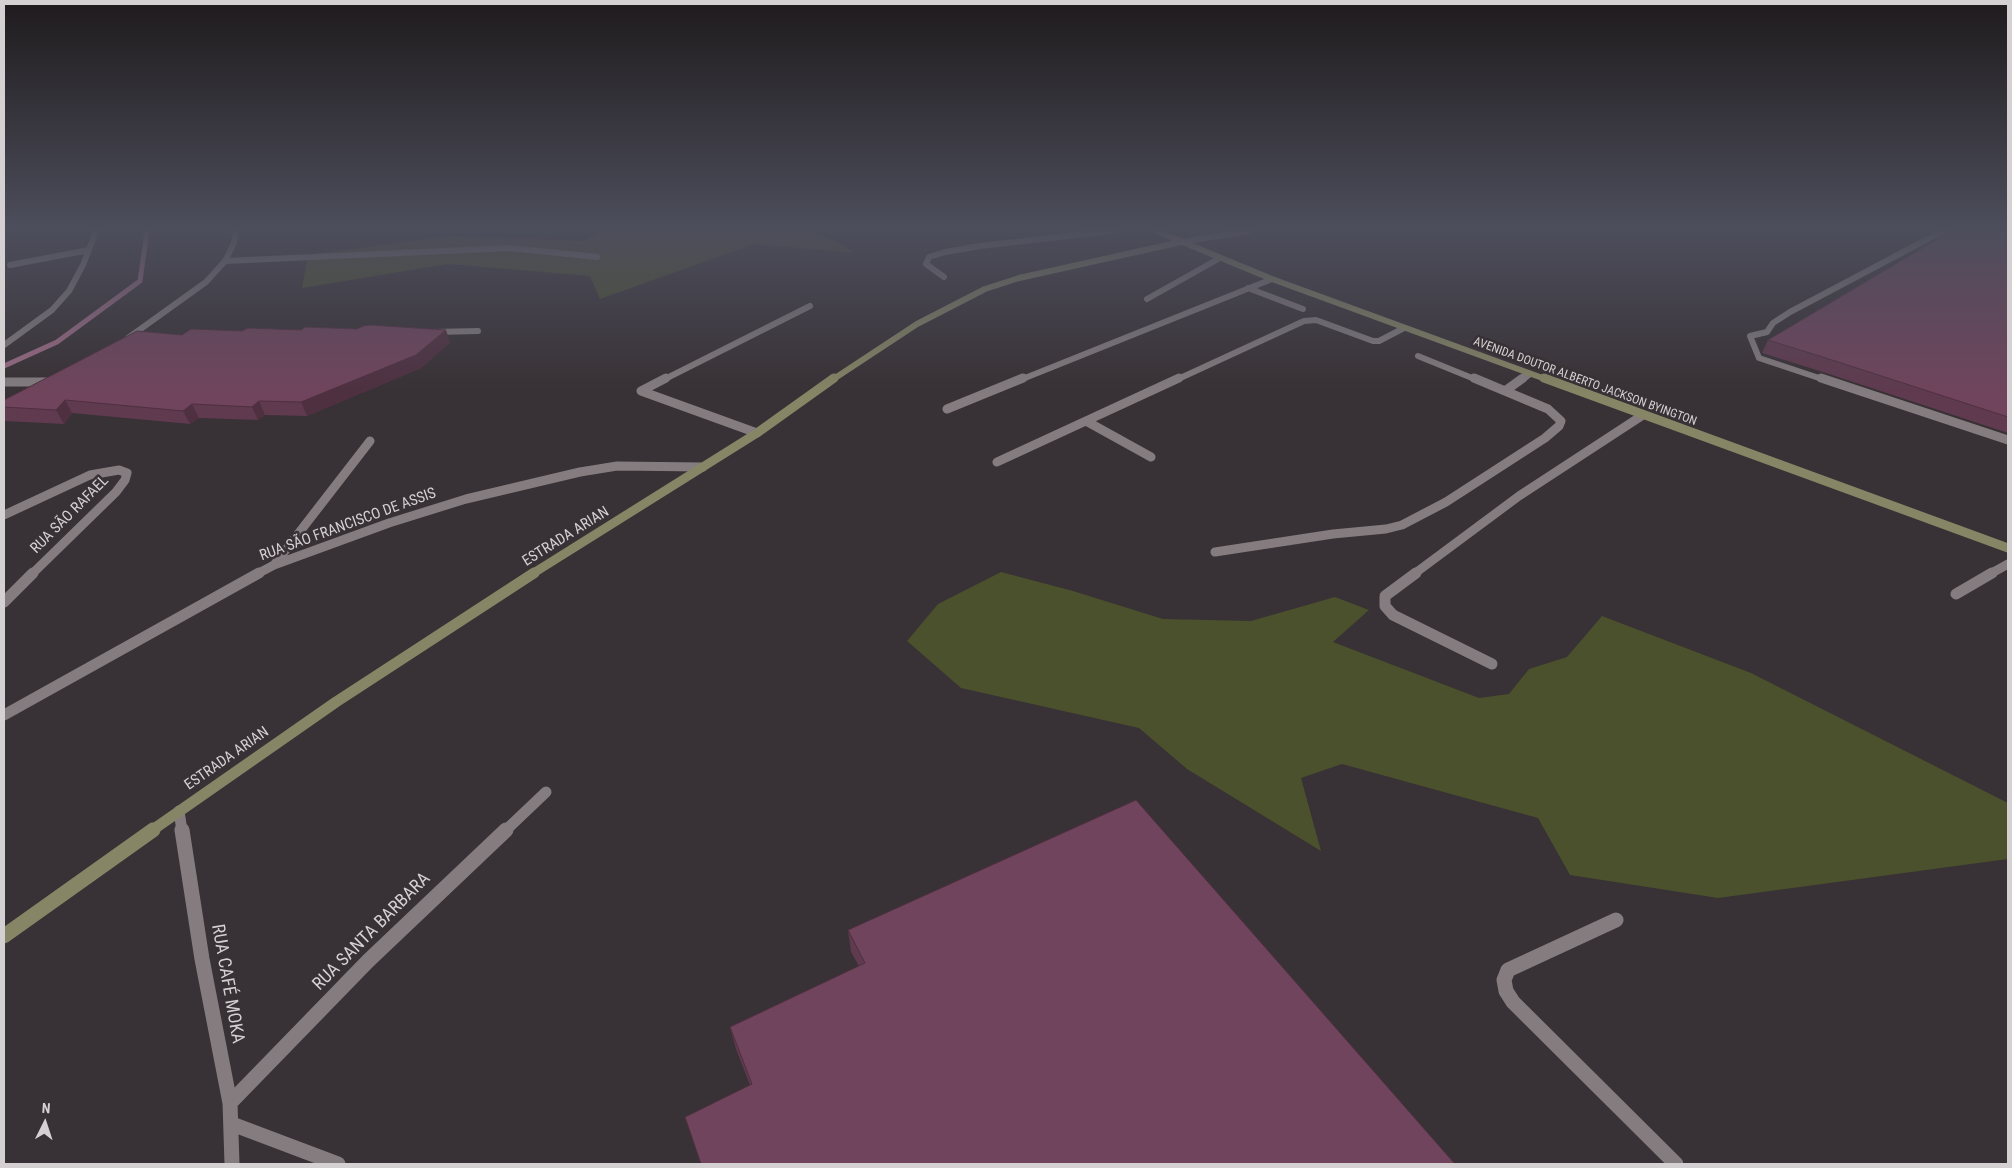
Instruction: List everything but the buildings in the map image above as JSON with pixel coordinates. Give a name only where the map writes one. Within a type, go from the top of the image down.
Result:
[{"type":"street","points":[[4,345],[52,310],[72,286]]},
{"type":"street","points":[[120,343],[201,286]]},
{"type":"street","name":"ESTRADA ARIAN","points":[[4,936],[179,810],[336,702],[455,624],[757,433],[857,362],[917,324],[962,299],[999,286]]},
{"type":"street","points":[[1147,299],[1171,286]]},
{"type":"street","points":[[947,409],[1255,286]]},
{"type":"street","name":"AVENIDA DOUTOR ALBERTO JACKSON BYINGTON","points":[[1290,286],[2008,548]]},
{"type":"street","points":[[1840,286],[1790,312],[1773,323],[1767,332],[1750,336],[1759,358],[2008,440]]},
{"type":"street","points":[[1248,288],[1303,309]]},
{"type":"street","points":[[757,433],[641,391],[810,306]]},
{"type":"street","points":[[997,462],[1304,321],[1316,320],[1371,341],[1379,341],[1404,328]]},
{"type":"street","points":[[424,332],[478,331]]},
{"type":"street","points":[[128,338],[144,338]]},
{"type":"street","points":[[1215,552],[1333,534],[1386,529],[1402,525],[1432,510],[1545,438],[1559,426],[1561,421],[1548,409],[1418,356]]},
{"type":"street","points":[[1505,391],[1530,374]]},
{"type":"street","points":[[4,382],[55,381],[38,389]]},
{"type":"street","points":[[1492,664],[1393,615],[1385,606],[1386,596],[1519,496],[1643,415]]},
{"type":"street","points":[[1086,421],[1151,457]]},
{"type":"street","points":[[274,565],[370,441]]},
{"type":"street","name":"RUA SÃO FRANCISCO DE ASSIS","points":[[4,715],[274,565],[390,523],[532,482],[618,466],[704,467]]},
{"type":"street","name":"RUA SÃO RAFAEL","points":[[4,515],[90,475],[119,470],[126,473],[125,480],[111,498],[4,602]]},
{"type":"street","points":[[1956,594],[2008,564]]},
{"type":"street","name":"RUA SANTA BARBARA","points":[[230,1103],[368,961],[546,792]]},
{"type":"street","name":"RUA CAFÉ MOKA","points":[[179,810],[202,960],[230,1103],[232,1164]]},
{"type":"street","points":[[1616,920],[1508,970],[1504,980],[1506,991],[1512,1002],[1676,1164]]},
{"type":"street","points":[[232,1124],[338,1164]]},
{"type":"green space","points":[[302,286],[317,286],[302,288]]},
{"type":"green space","points":[[594,286],[638,286],[600,299]]},
{"type":"green space","points":[[1001,572],[1073,591],[1163,619],[1251,621],[1335,597],[1369,610],[1333,642],[1479,698],[1509,694],[1529,669],[1567,657],[1602,616],[1751,673],[2008,803],[2008,859],[1718,898],[1570,875],[1538,818],[1342,764],[1301,778],[1321,851],[1187,769],[1139,728],[961,688],[907,641],[938,604]]},
{"type":"waterway","points":[[4,366],[57,342],[134,286]]}]
